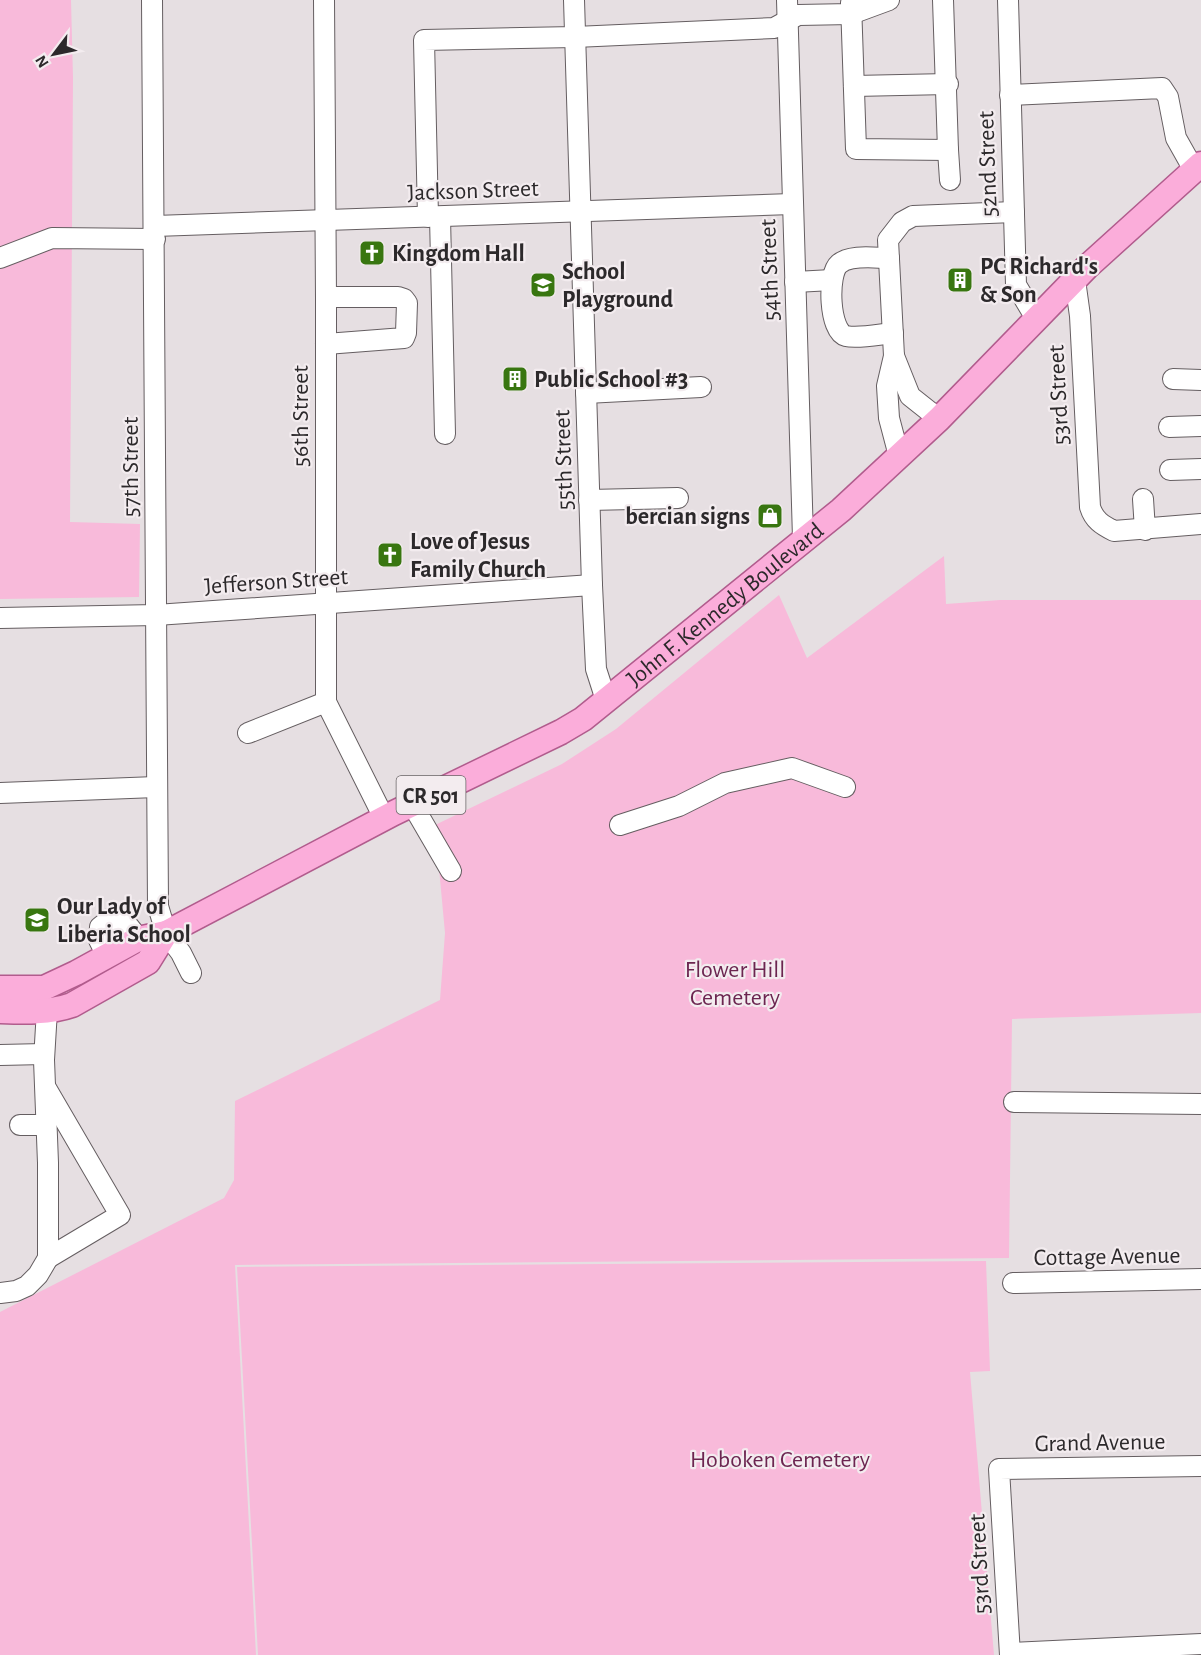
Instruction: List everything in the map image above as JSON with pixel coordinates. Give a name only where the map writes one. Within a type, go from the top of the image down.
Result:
[{"type":"main road","name":"John F. Kennedy Boulevard","points":[[0,988],[44,988],[138,939],[166,933],[412,804],[584,719],[803,538],[841,510],[939,419],[1075,280],[1197,167]]},
{"type":"main road","points":[[0,1011],[60,1009],[72,1005],[148,962],[166,933]]},
{"type":"street","name":"57th Street","points":[[152,0],[158,906],[166,933],[181,953],[191,973]]},
{"type":"street","name":"56th Street","points":[[324,0],[326,702],[384,819]]},
{"type":"street","name":"55th Street","points":[[574,0],[592,585],[596,669],[606,700]]},
{"type":"street","name":"54th Street","points":[[787,0],[803,538]]},
{"type":"street","points":[[445,434],[424,40],[575,37],[774,28],[798,15],[889,0]]},
{"type":"street","points":[[943,0],[950,180]]},
{"type":"street","name":"52nd Street","points":[[1008,0],[1016,285],[1037,320]]},
{"type":"street","points":[[851,7],[856,149],[948,150]]},
{"type":"street","points":[[854,86],[948,84]]},
{"type":"street","points":[[1010,95],[1162,88],[1168,97],[1176,138],[1197,167]]},
{"type":"street","name":"Jackson Street","points":[[0,258],[52,238],[325,220],[792,204]]},
{"type":"street","points":[[899,456],[889,418],[886,386],[894,356],[888,240],[903,222],[913,216],[1014,212]]},
{"type":"street","points":[[889,258],[844,260],[837,266],[832,275],[834,318],[837,331],[845,336],[893,333]]},
{"type":"street","points":[[795,282],[832,280]]},
{"type":"street","name":"53rd Street","points":[[1075,280],[1080,316],[1090,507],[1094,517],[1114,531],[1145,530]]},
{"type":"street","points":[[326,297],[398,297],[405,299],[407,303],[404,338],[326,344]]},
{"type":"street","points":[[894,356],[910,396],[939,419]]},
{"type":"street","points":[[1173,379],[1201,380]]},
{"type":"street","points":[[586,393],[701,387]]},
{"type":"street","points":[[1169,427],[1201,426]]},
{"type":"street","points":[[1170,470],[1201,469]]},
{"type":"street","points":[[590,500],[678,498]]},
{"type":"street","points":[[1143,499],[1145,530],[1201,524]]},
{"type":"street","name":"Jefferson Street","points":[[0,618],[156,615],[592,585]]},
{"type":"street","points":[[248,733],[326,702]]},
{"type":"street","points":[[620,825],[679,806],[725,783],[792,768],[845,787]]},
{"type":"street","points":[[0,793],[156,787]]},
{"type":"street","points":[[412,804],[451,871]]},
{"type":"street","points":[[47,1010],[44,1054],[48,1163],[48,1258]]},
{"type":"street","points":[[0,1055],[44,1054]]},
{"type":"street","points":[[0,1293],[16,1291],[27,1286],[38,1275],[48,1258],[120,1215],[45,1087]]},
{"type":"street","points":[[1014,1102],[1201,1104]]},
{"type":"street","points":[[20,1125],[46,1125]]},
{"type":"street","name":"Cottage Avenue","points":[[1013,1283],[1201,1280]]},
{"type":"street","name":"Grand Avenue","points":[[999,1469],[1201,1466]]},
{"type":"street","name":"53rd Street","points":[[999,1469],[1010,1654]]},
{"type":"street","points":[[1010,1654],[1201,1644]]},
{"type":"green space","points":[[0,0],[71,0],[73,78],[70,522],[140,524],[139,597],[0,599]]},
{"type":"green space","name":"Flower Hill Cemetery","points":[[944,556],[946,604],[1000,600],[1201,600],[1201,1013],[1012,1019],[1009,1258],[235,1265],[256,1655],[0,1655],[0,1312],[224,1198],[234,1180],[235,1101],[440,1000],[445,933],[435,825],[562,764],[616,729],[779,595],[807,658]]},
{"type":"green space","name":"Hoboken Cemetery","points":[[986,1261],[990,1371],[970,1372],[994,1655],[258,1655],[237,1267]]},
{"type":"place","name":"Kingdom Hall","points":[[372,253]]},
{"type":"place","name":"PC Richard's & Son","points":[[960,280]]},
{"type":"place","name":"School Playground","points":[[543,285]]},
{"type":"place","name":"Public School #3","points":[[515,379]]},
{"type":"place","name":"bercian signs","points":[[770,516]]},
{"type":"place","name":"Love of Jesus Family Church","points":[[390,555]]},
{"type":"place","name":"Our Lady of Liberia School","points":[[37,920]]}]
